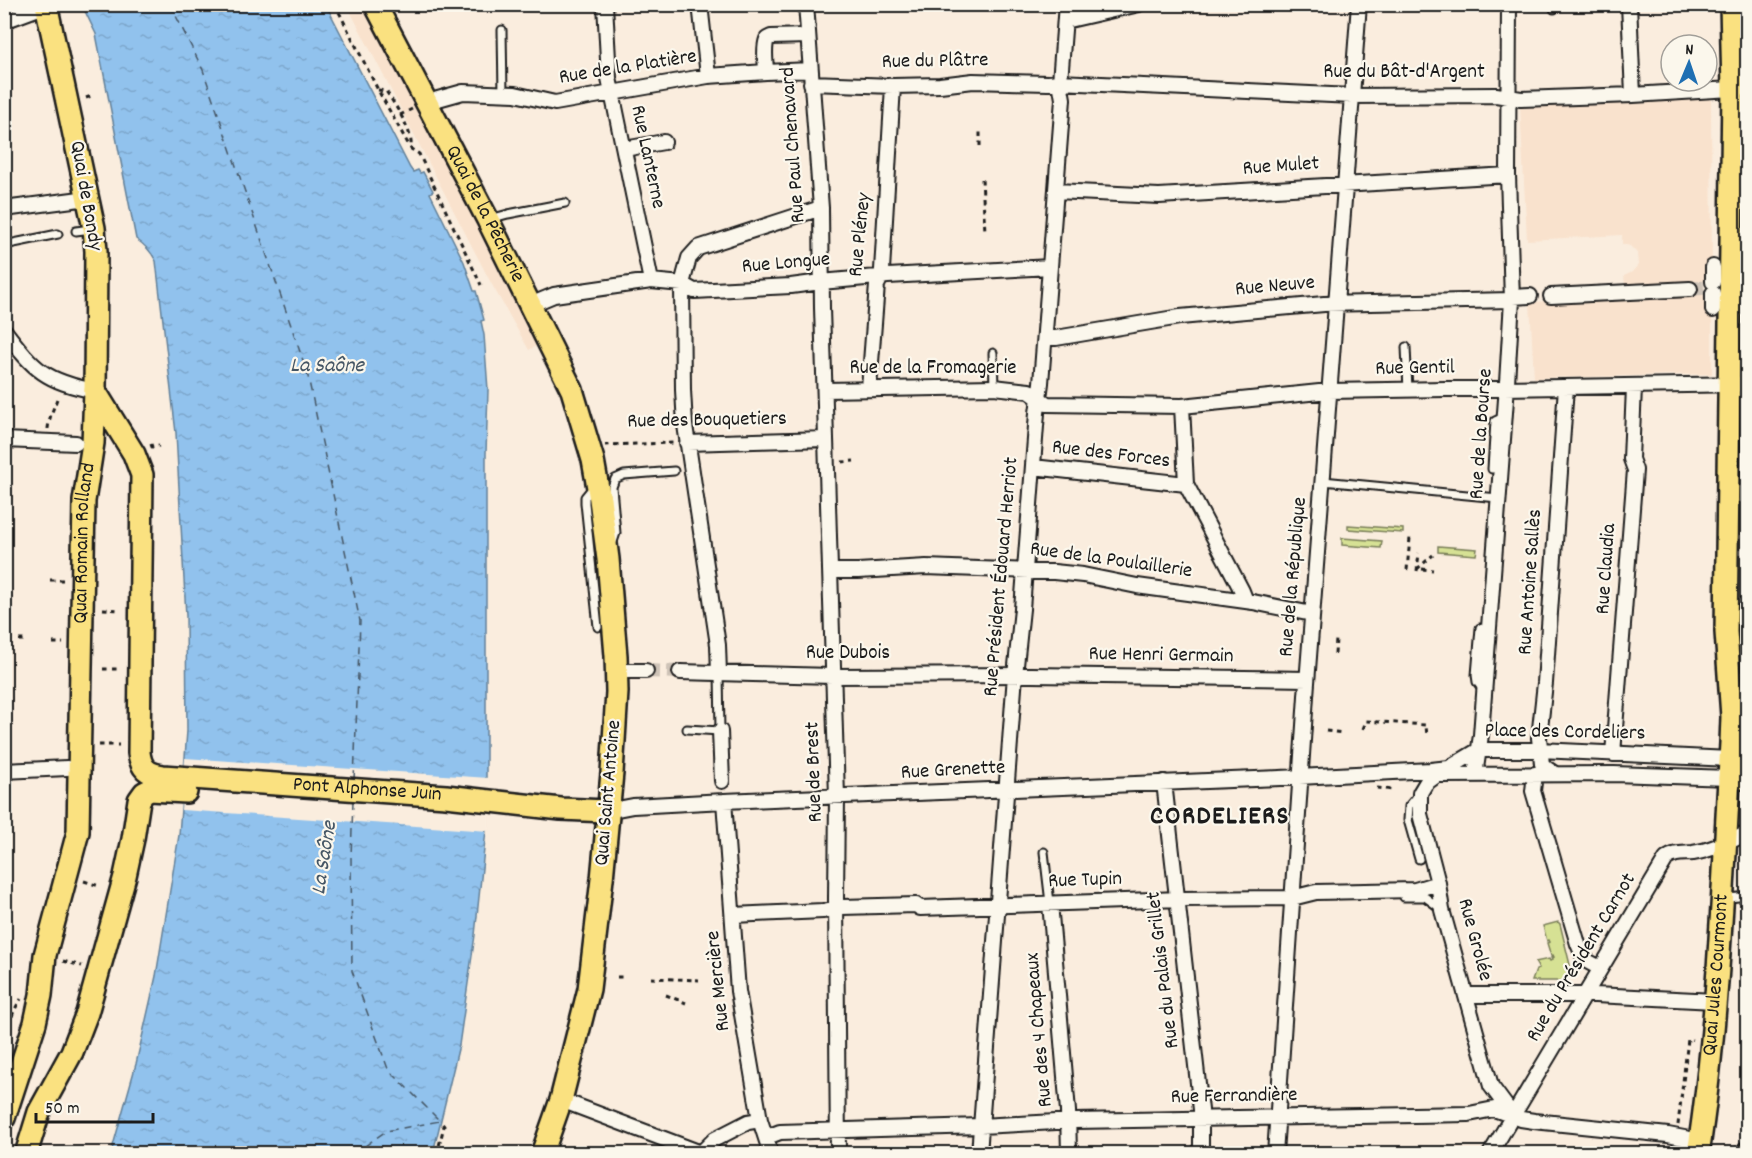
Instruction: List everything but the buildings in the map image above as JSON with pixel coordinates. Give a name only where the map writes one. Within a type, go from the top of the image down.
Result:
[{"type":"main road","name":"Quai de la Pêcherie","points":[[375,4],[420,107],[488,220],[574,393],[587,438]]},
{"type":"main road","name":"Quai Jules Courmont","points":[[1699,1147],[1715,1001],[1725,844],[1738,769],[1726,632],[1739,385],[1740,89],[1731,4]]},
{"type":"main road","name":"Quai de Bondy","points":[[55,5],[88,198],[85,230],[96,251],[95,391]]},
{"type":"main road","name":"Quai Romain Rolland","points":[[95,391],[134,454],[142,475],[139,753],[141,763],[155,775],[183,784]]},
{"type":"main road","name":"Quai Romain Rolland","points":[[4,1118],[13,1066],[35,1023],[41,995],[45,955],[78,832],[84,501],[93,443],[95,391]]},
{"type":"main road","name":"Quai Saint Antoine","points":[[542,1154],[561,1100],[589,989],[602,879],[614,739],[617,671],[601,552],[598,482],[587,438]]},
{"type":"main road","name":"Pont Alphonse Juin","points":[[183,784],[446,796],[550,808],[608,811]]},
{"type":"main road","points":[[26,1154],[39,1112],[72,1052],[87,1012],[125,876],[139,800],[144,793],[150,790],[183,784]]},
{"type":"street","name":"Rue Lanterne","points":[[605,4],[609,78],[651,281]]},
{"type":"street","points":[[700,4],[708,76]]},
{"type":"street","name":"Rue Paul Chenavard","points":[[806,4],[820,208],[825,390]]},
{"type":"street","name":"Rue Président Édouard Herriot","points":[[978,1154],[1015,675],[1045,338],[1063,99],[1060,82],[1066,4]]},
{"type":"street","points":[[1065,21],[1139,4]]},
{"type":"street","name":"Rue de la République","points":[[1275,1154],[1307,679],[1359,4]]},
{"type":"street","name":"Rue de la Bourse","points":[[1475,775],[1484,690],[1512,298],[1508,175],[1509,4]]},
{"type":"street","points":[[1629,4],[1634,95]]},
{"type":"street","points":[[4,21],[55,5]]},
{"type":"street","points":[[766,72],[765,43],[767,39],[808,36]]},
{"type":"street","name":"Rue de la Platière","points":[[420,107],[463,92],[515,94],[555,103],[708,76],[766,72],[810,77]]},
{"type":"street","name":"Rue du Plâtre","points":[[810,77],[893,86],[940,85],[973,81],[1060,82]]},
{"type":"street","name":"Rue du Bât-d'Argent","points":[[1060,82],[1352,96],[1496,95],[1521,99],[1740,89]]},
{"type":"street","name":"Rue Pléney","points":[[869,388],[877,285],[881,277],[893,86]]},
{"type":"street","points":[[624,148],[664,142]]},
{"type":"street","name":"Rue Mulet","points":[[1056,190],[1159,196],[1508,175]]},
{"type":"street","points":[[4,209],[88,198]]},
{"type":"street","points":[[719,673],[718,645],[687,442],[683,395],[682,284],[689,258],[698,248],[820,208]]},
{"type":"street","name":"Rue Longue","points":[[530,305],[554,295],[651,281],[682,284],[694,291],[1050,267]]},
{"type":"street","points":[[1713,281],[1713,310]]},
{"type":"street","points":[[1551,296],[1690,289]]},
{"type":"street","name":"Rue Neuve","points":[[1045,338],[1180,317],[1336,303],[1530,296]]},
{"type":"street","points":[[4,330],[23,355],[49,377],[70,386],[95,391]]},
{"type":"street","name":"Rue Gentil","points":[[1084,405],[1182,406],[1329,392],[1739,385]]},
{"type":"street","name":"Rue de la Fromagerie","points":[[825,390],[994,387],[1029,391],[1047,404],[1084,405]]},
{"type":"street","name":"Rue Antoine Sallès","points":[[1540,750],[1539,738],[1566,387]]},
{"type":"street","name":"Rue Claudia","points":[[1613,754],[1635,470],[1631,459],[1634,387]]},
{"type":"street","name":"Rue de Brest","points":[[825,390],[837,797],[838,1154]]},
{"type":"street","points":[[1182,406],[1186,484],[1246,601]]},
{"type":"street","name":"Rue des Bouquetiers","points":[[687,442],[826,439]]},
{"type":"street","points":[[9,440],[76,443]]},
{"type":"street","name":"Rue des Forces","points":[[1033,467],[1186,484]]},
{"type":"street","name":"Rue de la Poulaillerie","points":[[830,571],[926,567],[1025,570],[1083,575],[1312,614]]},
{"type":"street","points":[[617,671],[646,672]]},
{"type":"street","name":"Rue Dubois","points":[[680,672],[833,676],[1015,675]]},
{"type":"street","name":"Rue Henri Germain","points":[[1015,675],[1307,679]]},
{"type":"street","points":[[716,731],[722,781]]},
{"type":"street","name":"Place des Cordeliers","points":[[1300,776],[1449,768],[1479,750],[1540,750],[1613,754],[1738,769]]},
{"type":"street","points":[[1540,750],[1542,764],[1555,774]]},
{"type":"street","points":[[4,771],[67,768]]},
{"type":"street","points":[[1420,793],[1426,783],[1449,768]]},
{"type":"street","name":"Place des Cordeliers","points":[[1404,771],[1436,775],[1475,775],[1738,769]]},
{"type":"street","points":[[1404,771],[1414,776],[1420,793]]},
{"type":"street","points":[[1535,774],[1533,791],[1578,944],[1585,960],[1600,968]]},
{"type":"street","name":"Rue Grenette","points":[[608,811],[633,806],[724,801],[1300,776]]},
{"type":"street","name":"Rue du Palais Grillet","points":[[1164,782],[1201,1119],[1201,1154]]},
{"type":"street","name":"Rue Grolée","points":[[1420,793],[1420,814],[1438,883],[1442,910],[1491,1086],[1513,1115]]},
{"type":"street","name":"Rue Mercière","points":[[724,801],[738,991],[760,1120],[771,1154]]},
{"type":"street","name":"Rue du Président Carnot","points":[[1490,1154],[1666,859],[1676,853],[1693,853],[1725,844],[1748,833]]},
{"type":"street","name":"Rue Tupin","points":[[733,915],[916,905],[920,912],[1050,903],[1292,898],[1316,892],[1415,890],[1438,883]]},
{"type":"street","name":"Rue des 4 Chapeaux","points":[[1050,903],[1070,1154]]},
{"type":"street","points":[[1466,995],[1583,996],[1715,1001]]},
{"type":"street","points":[[561,1100],[700,1153],[715,1139],[748,1122],[760,1120]]},
{"type":"street","name":"Rue Ferrandière","points":[[767,1137],[780,1132],[1068,1122],[1469,1114],[1494,1109],[1521,1119],[1534,1121],[1677,1136],[1699,1147]]},
{"type":"lane","points":[[502,30],[503,94]]},
{"type":"lane","points":[[488,220],[565,203]]},
{"type":"lane","points":[[4,245],[58,234]]},
{"type":"lane","points":[[1406,347],[1408,390]]},
{"type":"lane","points":[[993,353],[994,387]]},
{"type":"lane","points":[[1492,469],[1495,421],[1505,417]]},
{"type":"lane","points":[[601,552],[616,533],[612,488],[615,479],[674,471]]},
{"type":"lane","points":[[1323,481],[1498,498]]},
{"type":"lane","points":[[598,482],[585,497],[587,529],[601,552],[598,627]]},
{"type":"lane","points":[[587,529],[601,552]]},
{"type":"lane","points":[[1480,628],[1476,675],[1477,682],[1484,690]]},
{"type":"lane","points":[[687,729],[716,731],[719,673]]},
{"type":"lane","points":[[1419,859],[1408,820],[1409,806],[1420,793]]},
{"type":"lane","points":[[1044,852],[1050,903]]},
{"type":"lane","points":[[1721,906],[1728,898],[1748,896]]},
{"type":"lane","points":[[1382,897],[1425,897],[1442,910]]},
{"type":"path","points":[[55,5],[74,4]]},
{"type":"path","points":[[335,4],[378,90],[411,149],[419,154],[481,285]]},
{"type":"path","points":[[55,5],[68,16]]},
{"type":"path","points":[[378,90],[386,91],[400,115],[412,140],[411,149]]},
{"type":"path","points":[[86,98],[94,95]]},
{"type":"path","points":[[400,115],[420,107]]},
{"type":"path","points":[[980,130],[980,146]]},
{"type":"path","points":[[982,179],[985,232]]},
{"type":"path","points":[[47,442],[49,416],[53,411],[60,388]]},
{"type":"path","name":"Rue des Bouquetiers","points":[[587,438],[610,444],[687,442]]},
{"type":"path","points":[[152,446],[159,446]]},
{"type":"path","points":[[842,462],[854,462]]},
{"type":"path","points":[[1407,570],[1410,538]]},
{"type":"path","points":[[1419,553],[1419,570]]},
{"type":"path","points":[[1419,570],[1433,555]]},
{"type":"path","points":[[1419,570],[1433,570]]},
{"type":"path","points":[[50,580],[63,580]]},
{"type":"path","points":[[103,609],[120,610]]},
{"type":"path","points":[[19,639],[25,640]]},
{"type":"path","points":[[1331,639],[1336,639],[1335,654]]},
{"type":"path","points":[[53,643],[65,643]]},
{"type":"path","points":[[4,645],[10,644]]},
{"type":"path","points":[[103,669],[119,669]]},
{"type":"path","points":[[1363,729],[1366,721],[1426,725],[1427,737]]},
{"type":"path","points":[[1326,731],[1344,733]]},
{"type":"path","points":[[99,745],[119,745]]},
{"type":"path","points":[[1375,788],[1393,790]]},
{"type":"path","points":[[87,882],[99,886]]},
{"type":"path","points":[[64,961],[90,968]]},
{"type":"path","points":[[617,977],[623,977]]},
{"type":"path","points":[[651,978],[699,980]]},
{"type":"path","points":[[666,995],[686,1003]]},
{"type":"path","points":[[8,1047],[8,1033],[15,1007],[21,997]]},
{"type":"path","points":[[1679,1119],[1688,1039],[1692,1040]]},
{"type":"path","points":[[437,1154],[444,1126],[440,1121]]},
{"type":"path","points":[[53,1154],[54,1151],[62,1154]]},
{"type":"shaded area","points":[[347,5],[371,5],[549,339],[529,350],[491,283]]},
{"type":"shaded area","points":[[1711,96],[1712,281],[1625,285],[1624,276],[1638,265],[1637,253],[1630,246],[1622,244],[1622,235],[1527,240],[1520,105]]},
{"type":"shaded area","points":[[1712,294],[1712,374],[1534,378],[1530,302]]},
{"type":"green space","points":[[1743,5],[1747,5],[1747,65],[1744,65]]},
{"type":"green space","points":[[1745,106],[1748,106],[1748,276],[1746,277]]},
{"type":"green space","points":[[1348,525],[1403,529],[1403,533],[1348,529]]},
{"type":"green space","points":[[1342,538],[1382,541],[1381,548],[1342,545]]},
{"type":"green space","points":[[1438,546],[1477,549],[1476,555],[1438,552]]},
{"type":"green space","points":[[1558,922],[1571,969],[1563,981],[1532,981],[1536,970],[1539,969],[1535,962],[1549,959],[1550,961],[1554,957],[1551,956],[1547,943],[1550,942],[1547,941],[1543,926]]},
{"type":"water","name":"La Saône","points":[[82,5],[326,5],[410,168],[413,172],[418,170],[420,173],[423,172],[433,191],[430,193],[464,262],[474,291],[476,291],[484,320],[481,321],[488,390],[486,830],[475,935],[459,1045],[433,1153],[111,1153],[136,1064],[156,976],[179,835],[187,731],[186,616],[176,433],[156,261],[148,248],[136,239],[96,34]]},
{"type":"pier","points":[[185,758],[489,778],[489,831],[181,810]]},
{"type":"ferry route","points":[[170,4],[203,70],[307,372],[360,621],[354,781]]},
{"type":"ferry route","points":[[353,801],[352,971],[388,1069],[440,1121],[386,1131],[354,1154]]},
{"type":"tunnel","points":[[1690,289],[1712,287]]},
{"type":"tunnel","points":[[646,671],[680,672]]},
{"type":"district","name":"CORDELIERS","points":[[1220,817]]}]
